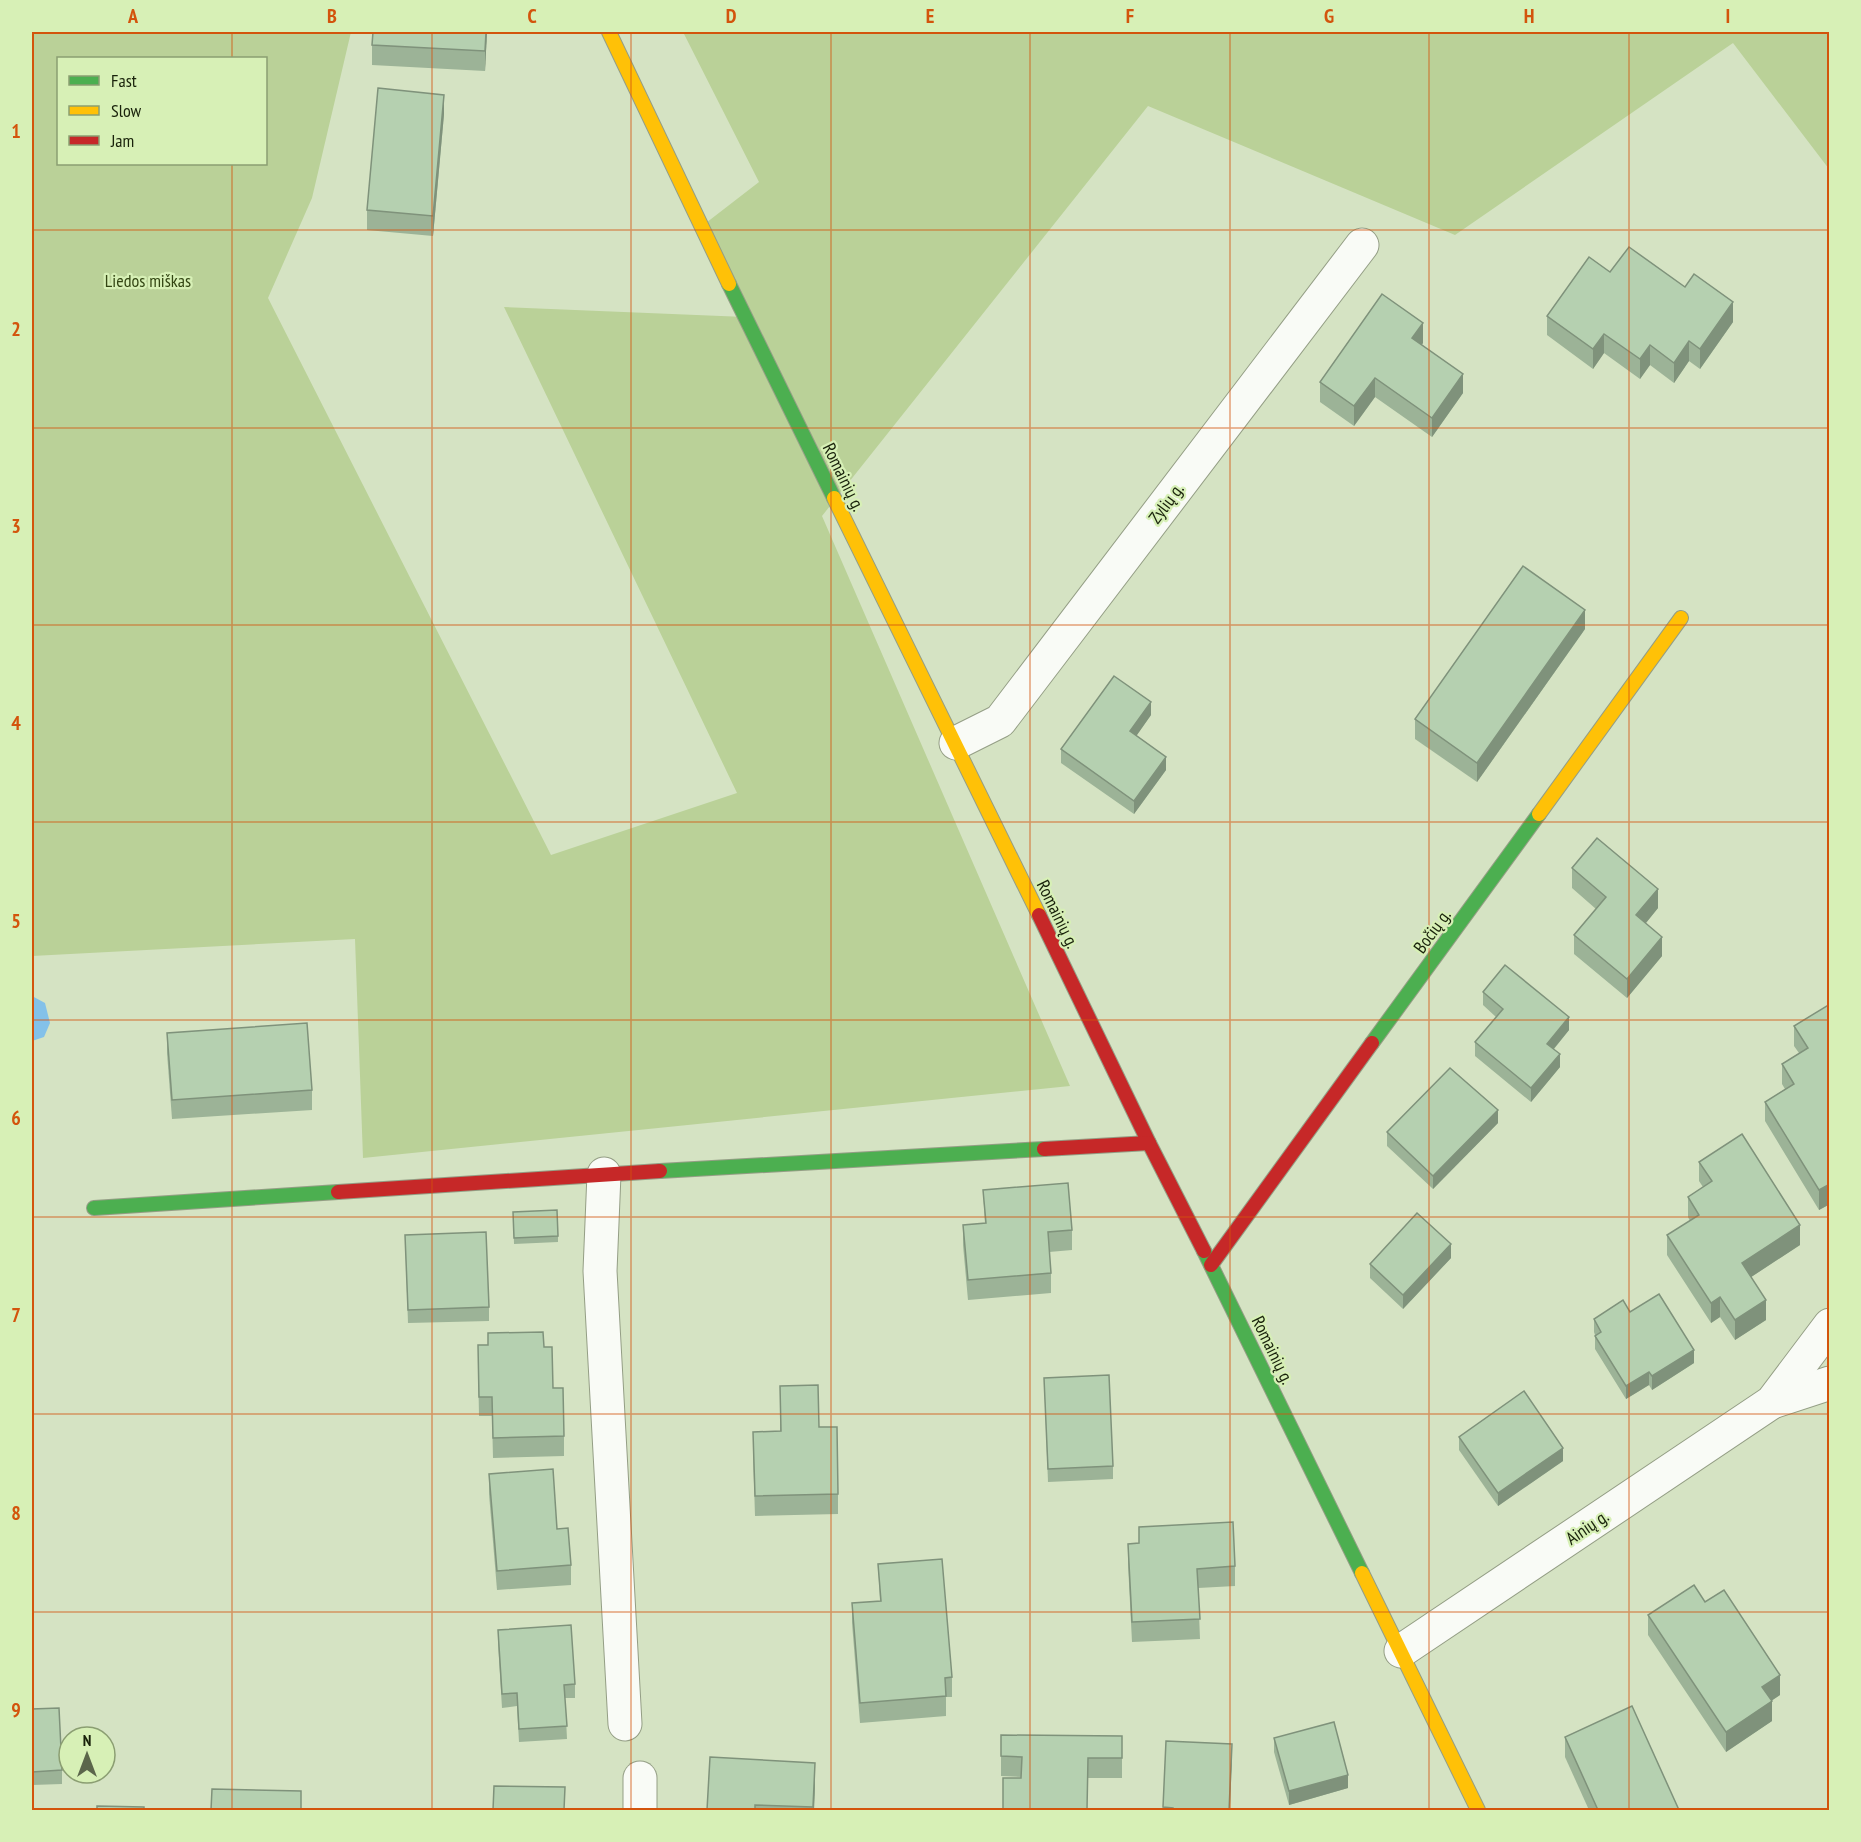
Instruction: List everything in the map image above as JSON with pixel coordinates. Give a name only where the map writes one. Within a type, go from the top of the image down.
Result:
[{"type":"main road","name":"Romainių g.","points":[[609,32],[745,317],[1478,1810]]},
{"type":"main road","name":"Bočių g.","points":[[1211,1265],[1681,618]]},
{"type":"main road","points":[[94,1208],[604,1174],[1149,1143]]},
{"type":"street","name":"Zylių g.","points":[[956,743],[1000,721],[1362,245]]},
{"type":"street","points":[[604,1174],[600,1271],[625,1724]]},
{"type":"street","name":"Ainių g.","points":[[1772,1402],[1830,1325]]},
{"type":"street","name":"Ainių g.","points":[[1401,1651],[1772,1402],[1830,1383]]},
{"type":"street","points":[[639,1810],[640,1779]]},
{"type":"green space","name":"Liedos miškas","points":[[32,32],[351,32],[312,198],[268,298],[551,855],[737,793],[504,307],[745,317],[702,226],[759,182],[683,32],[1829,32],[1829,169],[1733,43],[1455,235],[1148,106],[822,516],[1070,1086],[363,1158],[355,939],[32,956]]},
{"type":"water","points":[[32,996],[45,1003],[50,1023],[44,1037],[32,1041]]},
{"type":"building","points":[[373,32],[486,32],[485,51],[372,45]]},
{"type":"building","points":[[378,88],[444,95],[433,216],[367,210]]},
{"type":"building","points":[[1629,247],[1685,287],[1694,274],[1733,302],[1700,349],[1689,341],[1674,363],[1650,345],[1640,359],[1604,334],[1593,349],[1547,316],[1589,257],[1610,272]]},
{"type":"building","points":[[1382,294],[1423,323],[1412,338],[1463,374],[1432,418],[1375,378],[1354,406],[1320,382]]},
{"type":"building","points":[[1523,566],[1585,610],[1477,763],[1415,719]]},
{"type":"building","points":[[1114,676],[1151,702],[1130,731],[1166,757],[1134,801],[1061,749]]},
{"type":"building","points":[[1597,838],[1658,889],[1636,915],[1662,937],[1627,979],[1574,935],[1606,897],[1572,868]]},
{"type":"building","points":[[1505,965],[1569,1017],[1547,1044],[1560,1054],[1531,1088],[1475,1042],[1503,1009],[1483,992]]},
{"type":"building","points":[[1830,1004],[1830,1184],[1819,1190],[1765,1102],[1794,1084],[1782,1064],[1808,1048],[1794,1026]]},
{"type":"building","points":[[307,1023],[312,1090],[172,1100],[167,1033]]},
{"type":"building","points":[[1450,1068],[1498,1110],[1433,1176],[1387,1132]]},
{"type":"building","points":[[1742,1134],[1800,1225],[1742,1263],[1766,1300],[1735,1320],[1720,1297],[1711,1303],[1667,1235],[1699,1215],[1688,1197],[1712,1181],[1699,1162]]},
{"type":"building","points":[[1068,1183],[1072,1230],[1048,1232],[1051,1273],[968,1280],[963,1225],[986,1223],[983,1190]]},
{"type":"building","points":[[557,1210],[558,1236],[514,1238],[513,1212]]},
{"type":"building","points":[[1417,1213],[1451,1244],[1403,1295],[1370,1264]]},
{"type":"building","points":[[486,1232],[489,1307],[408,1310],[405,1235]]},
{"type":"building","points":[[1659,1294],[1694,1350],[1652,1376],[1649,1372],[1626,1386],[1595,1336],[1601,1332],[1594,1319],[1623,1300],[1630,1312]]},
{"type":"building","points":[[543,1332],[544,1347],[552,1347],[553,1388],[563,1388],[564,1436],[493,1438],[492,1397],[479,1397],[478,1345],[488,1345],[488,1333]]},
{"type":"building","points":[[1109,1375],[1113,1466],[1048,1469],[1044,1378]]},
{"type":"building","points":[[818,1385],[819,1427],[837,1427],[838,1494],[755,1496],[753,1432],[781,1431],[780,1386]]},
{"type":"building","points":[[1524,1391],[1563,1448],[1498,1493],[1459,1437]]},
{"type":"building","points":[[553,1469],[557,1529],[568,1528],[571,1565],[497,1571],[489,1474]]},
{"type":"building","points":[[1233,1522],[1235,1566],[1197,1569],[1200,1619],[1132,1622],[1128,1544],[1139,1543],[1139,1527]]},
{"type":"building","points":[[942,1559],[952,1677],[945,1678],[946,1696],[860,1703],[852,1603],[881,1601],[878,1564]]},
{"type":"building","points":[[1694,1585],[1705,1602],[1724,1590],[1780,1675],[1762,1687],[1772,1701],[1726,1732],[1648,1615]]},
{"type":"building","points":[[571,1625],[575,1684],[564,1685],[567,1726],[519,1729],[517,1693],[502,1694],[498,1630]]},
{"type":"building","points":[[1632,1706],[1679,1810],[1598,1810],[1565,1737]]},
{"type":"building","points":[[59,1708],[57,1770],[32,1772],[32,1709]]},
{"type":"building","points":[[1334,1722],[1348,1775],[1289,1791],[1274,1738]]},
{"type":"building","points":[[1001,1735],[1122,1736],[1122,1758],[1088,1758],[1087,1810],[1003,1810],[1003,1778],[1021,1778],[1022,1757],[1001,1756]]},
{"type":"building","points":[[1166,1741],[1232,1744],[1229,1810],[1173,1810],[1173,1808],[1163,1807]]},
{"type":"building","points":[[710,1757],[815,1763],[813,1807],[755,1805],[755,1810],[707,1810]]},
{"type":"building","points":[[494,1786],[565,1787],[564,1810],[493,1810]]},
{"type":"building","points":[[212,1789],[301,1791],[301,1810],[211,1810]]},
{"type":"building","points":[[97,1806],[144,1807],[144,1810],[97,1810]]},
{"type":"traffic: fast","points":[[729,284],[834,498]]},
{"type":"traffic: fast","points":[[1372,1043],[1539,814]]},
{"type":"traffic: fast","points":[[660,1171],[1044,1149]]},
{"type":"traffic: fast","points":[[94,1208],[338,1192]]},
{"type":"traffic: fast","points":[[1204,1251],[1362,1573]]},
{"type":"traffic: slow","points":[[609,32],[729,284]]},
{"type":"traffic: slow","points":[[834,498],[1039,915]]},
{"type":"traffic: slow","points":[[1539,814],[1681,618]]},
{"type":"traffic: slow","points":[[1362,1573],[1478,1810]]},
{"type":"traffic: jam","points":[[1039,915],[1204,1251]]},
{"type":"traffic: jam","points":[[1211,1265],[1372,1043]]},
{"type":"traffic: jam","points":[[1044,1149],[1149,1143]]},
{"type":"traffic: jam","points":[[338,1192],[660,1171]]}]
